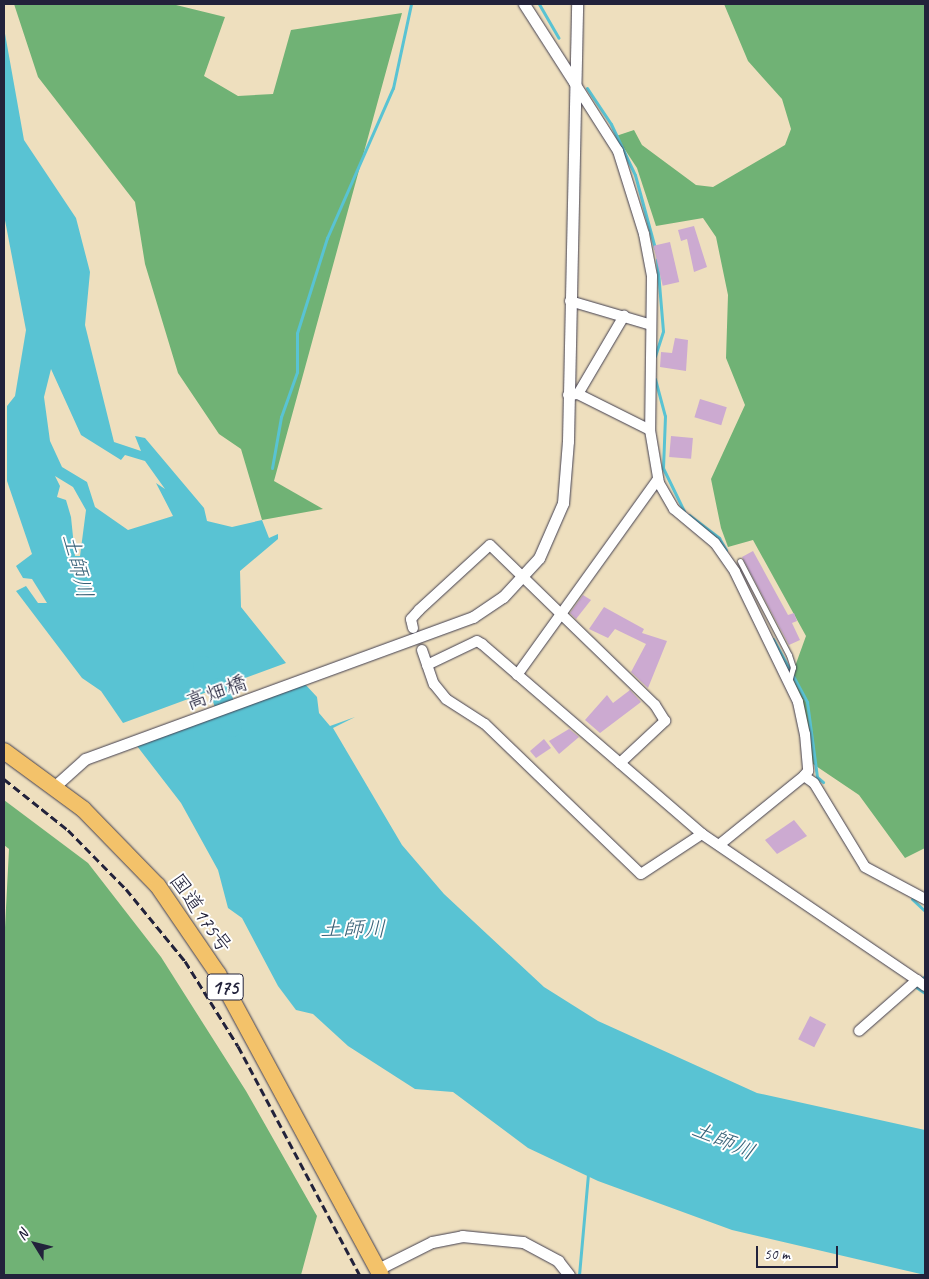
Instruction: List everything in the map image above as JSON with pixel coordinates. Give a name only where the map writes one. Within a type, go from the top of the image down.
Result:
[{"type":"highway","name":"国道175号","points":[[4,751],[55,786],[118,841],[158,886],[207,958],[377,1273]]},
{"type":"street","points":[[524,4],[574,82],[602,120],[621,159],[652,276],[648,324],[650,430],[658,479],[674,508],[726,555],[789,684],[805,734],[808,771],[719,845]]},
{"type":"street","name":"高畑橋","points":[[55,786],[85,760],[360,660],[472,617],[523,577],[539,558],[563,503],[573,395],[570,301],[577,4]]},
{"type":"street","points":[[570,301],[648,324]]},
{"type":"street","points":[[624,316],[573,395],[650,430]]},
{"type":"street","points":[[517,675],[658,479]]},
{"type":"street","points":[[413,628],[411,619],[484,547],[495,547],[523,577],[655,704],[665,721],[620,764]]},
{"type":"street","points":[[428,664],[477,641],[702,834],[921,983],[859,1031]]},
{"type":"street","points":[[422,650],[446,699],[485,724],[641,874],[702,834]]},
{"type":"street","points":[[804,776],[814,783],[865,867],[925,899]]},
{"type":"street","points":[[377,1273],[432,1242],[462,1236],[523,1242],[558,1261],[569,1275]]},
{"type":"lane","points":[[740,561],[789,655],[793,667],[789,684]]},
{"type":"green space","points":[[14,4],[172,4],[225,17],[204,76],[238,96],[273,94],[291,30],[402,13],[274,481],[323,509],[262,520],[241,449],[219,434],[178,373],[145,264],[135,202],[38,77]]},
{"type":"green space","points":[[724,4],[925,4],[925,848],[905,858],[859,795],[813,764],[789,683],[806,636],[753,540],[728,547],[721,528],[711,479],[745,405],[726,358],[728,295],[716,237],[703,218],[656,226],[637,168],[616,136],[634,130],[642,145],[696,185],[713,187],[785,145],[791,129],[782,99],[748,61]]},
{"type":"green space","points":[[4,800],[88,863],[161,957],[246,1091],[317,1216],[301,1275],[4,1275],[4,947],[9,849],[4,845]]},
{"type":"water","points":[[4,28],[24,140],[76,218],[90,272],[85,325],[114,442],[141,451],[135,436],[145,438],[204,508],[207,521],[232,527],[262,520],[269,538],[278,534],[278,539],[240,571],[241,607],[286,663],[123,723],[101,691],[82,678],[16,591],[26,586],[38,603],[47,603],[32,579],[23,578],[16,566],[32,554],[7,481],[7,406],[15,396],[26,330],[4,215]],"holes":[[[51,369],[81,435],[121,460],[125,455],[145,461],[165,489],[156,483],[173,516],[128,530],[95,507],[87,482],[62,467],[50,441],[44,397]],[[55,476],[73,487],[86,510],[80,556],[75,556],[71,517],[66,500],[57,497],[60,486]]]},
{"type":"water","name":"土師川","points":[[304,683],[317,697],[319,713],[330,726],[355,717],[333,728],[402,845],[444,894],[544,987],[598,1021],[757,1093],[925,1130],[925,1275],[732,1230],[598,1181],[528,1148],[453,1092],[415,1089],[348,1046],[313,1014],[296,1010],[278,986],[242,918],[228,908],[218,870],[181,803],[137,746]]},
{"type":"building","points":[[694,226],[707,267],[694,272],[687,239],[681,241],[678,230]]},
{"type":"building","points":[[670,242],[679,282],[663,286],[653,246]]},
{"type":"building","points":[[675,338],[688,340],[686,371],[660,367],[661,352],[672,353]]},
{"type":"building","points":[[700,399],[727,407],[721,425],[694,417]]},
{"type":"building","points":[[671,436],[693,438],[691,459],[669,457]]},
{"type":"building","points":[[753,551],[788,615],[794,613],[797,621],[792,623],[800,640],[789,645],[742,557]]},
{"type":"building","points":[[583,595],[591,600],[576,619],[570,613]]},
{"type":"building","points":[[604,607],[644,629],[642,633],[667,641],[648,688],[631,672],[646,644],[615,629],[608,638],[589,629]]},
{"type":"building","points":[[630,690],[641,702],[600,733],[585,720],[607,695],[613,703]]},
{"type":"building","points":[[569,729],[579,737],[559,754],[549,741]]},
{"type":"building","points":[[544,739],[551,748],[536,758],[530,751]]},
{"type":"building","points":[[794,820],[807,836],[777,854],[765,840]]},
{"type":"building","points":[[810,1016],[826,1024],[814,1047],[798,1039]]},
{"type":"waterway","points":[[272,468],[281,417],[297,372],[297,333],[327,238],[393,88],[411,4]]},
{"type":"waterway","points":[[539,4],[559,38]]},
{"type":"waterway","points":[[587,88],[611,124],[635,175],[655,248]]},
{"type":"waterway","points":[[655,356],[663,331],[657,259]]},
{"type":"waterway","points":[[655,379],[665,416],[663,468],[684,511]]},
{"type":"waterway","points":[[689,515],[719,538],[726,550]]},
{"type":"waterway","points":[[773,639],[807,702],[817,777],[823,782]]},
{"type":"waterway","name":"土師川","points":[[203,666],[219,688],[232,727]]},
{"type":"waterway","points":[[912,899],[925,911]]},
{"type":"waterway","points":[[922,979],[925,976]]},
{"type":"waterway","points":[[916,987],[925,993]]},
{"type":"waterway","points":[[579,1275],[588,1174]]},
{"type":"railway","points":[[4,779],[68,830],[126,889],[185,961],[238,1046],[360,1275]]}]
